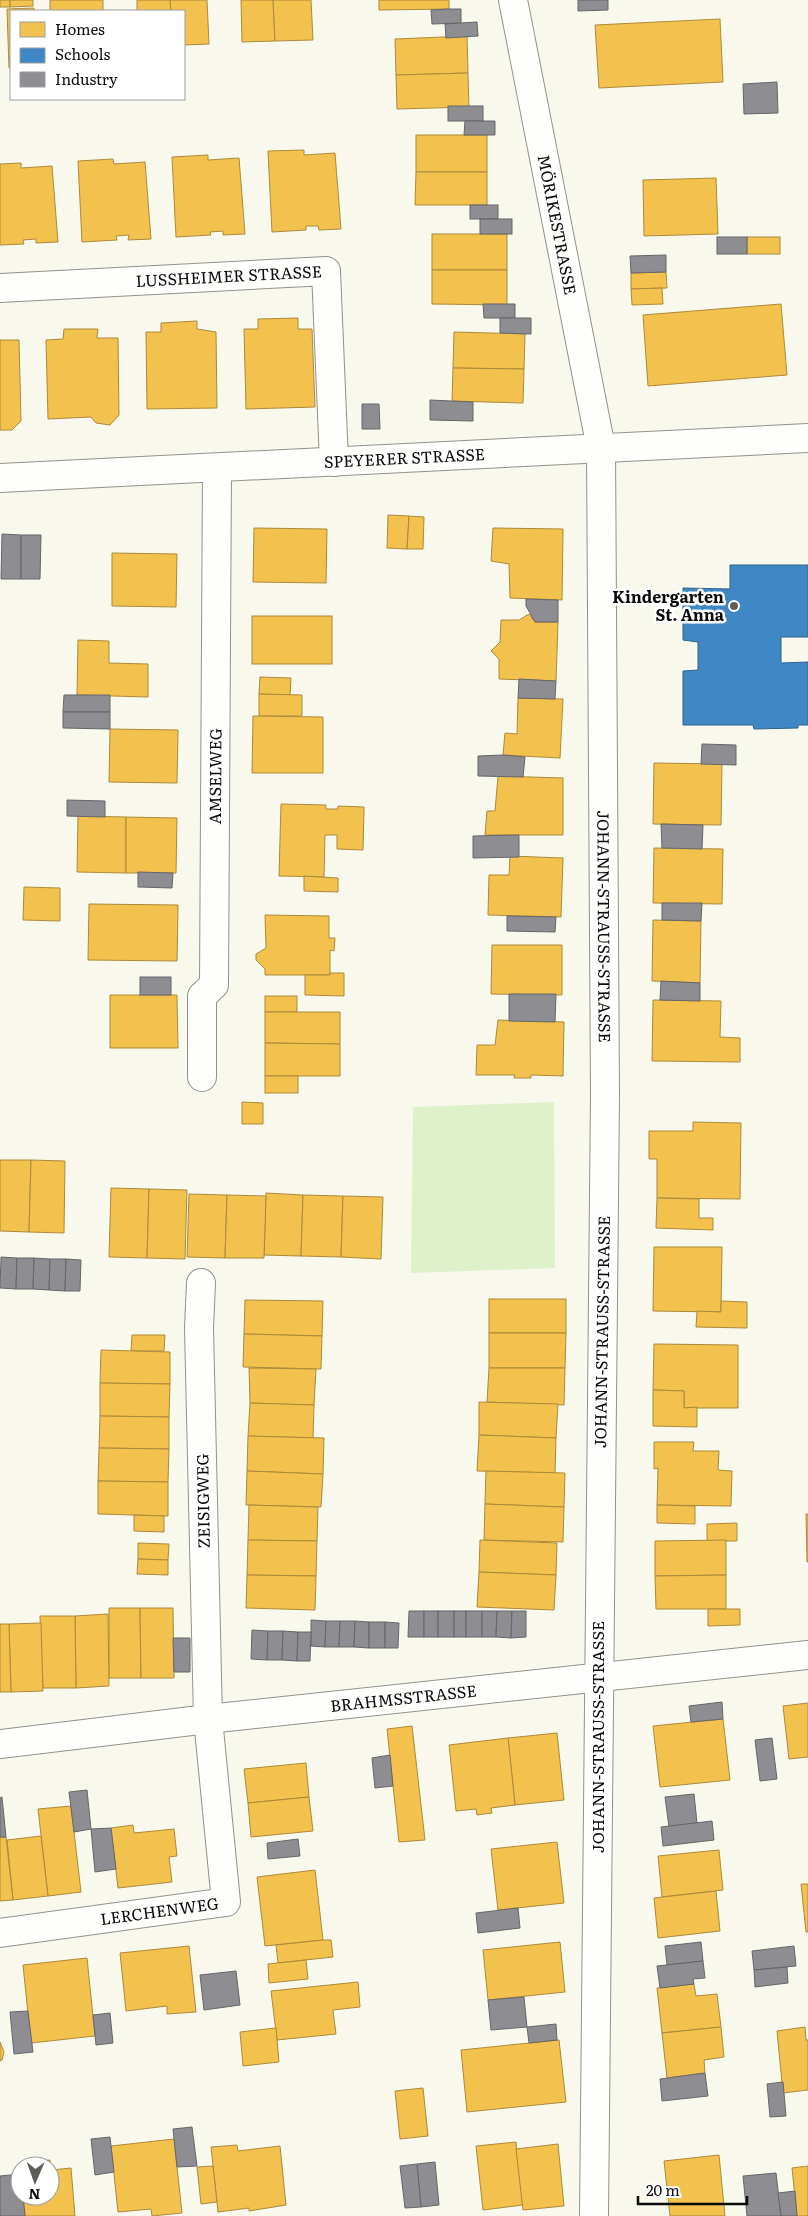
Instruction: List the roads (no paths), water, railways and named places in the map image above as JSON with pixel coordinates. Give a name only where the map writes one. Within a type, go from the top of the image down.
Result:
[{"type":"street","name":"MÖRIKESTRASSE","points":[[513,0],[601,448]]},
{"type":"street","name":"LUSSHEIMER STRASSE","points":[[0,288],[326,271],[334,462]]},
{"type":"street","name":"SPEYERER STRASSE","points":[[0,478],[217,469],[808,438]]},
{"type":"street","name":"JOHANN-STRAUSS-STRASSE","points":[[594,2216],[605,1095],[601,448]]},
{"type":"street","name":"AMSELWEG","points":[[202,1078],[202,996],[214,985],[217,469]]},
{"type":"street","name":"ZEISIGWEG","points":[[201,1283],[200,1338],[208,1719]]},
{"type":"street","name":"BRAHMSSTRASSE","points":[[0,1744],[208,1719],[808,1655]]},
{"type":"street","name":"LERCHENWEG","points":[[0,1933],[226,1902],[208,1719]]},
{"type":"place","name":"Kindergarten St. Anna","points":[[734,606]]}]
